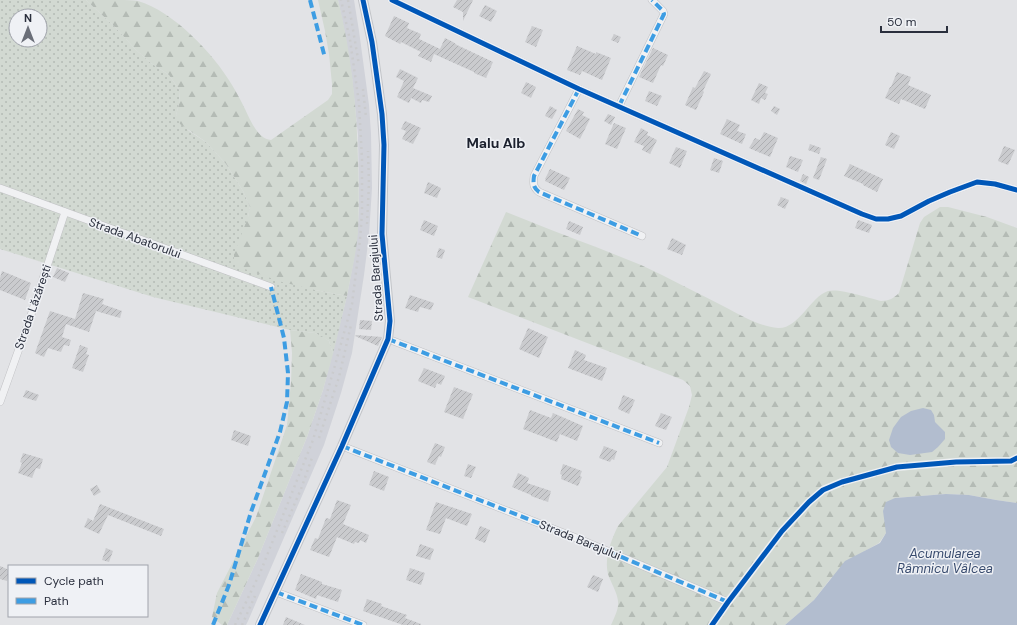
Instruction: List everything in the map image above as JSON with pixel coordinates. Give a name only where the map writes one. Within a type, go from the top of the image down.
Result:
[{"type":"street","name":"Strada Barajului","points":[[260,625],[342,446],[388,339],[390,308],[382,234],[384,145],[382,114],[372,42],[363,0]]},
{"type":"street","points":[[392,0],[579,89],[876,219],[888,219],[901,216],[929,201],[977,182],[995,184],[1017,190]]},
{"type":"street","points":[[619,106],[664,14],[652,0]]},
{"type":"street","points":[[579,89],[534,176],[534,188],[539,192],[642,236]]},
{"type":"street","name":"Strada Abatorului","points":[[0,188],[270,287]]},
{"type":"street","name":"Strada Lăzărești","points":[[0,402],[65,212]]},
{"type":"street","points":[[388,339],[659,443]]},
{"type":"street","name":"Strada Barajului","points":[[342,446],[579,539],[728,602]]},
{"type":"street","points":[[276,592],[363,625]]},
{"type":"shaded area","points":[[338,0],[354,0],[369,105],[371,134],[372,188],[369,235],[352,353],[324,445],[248,621],[246,625],[227,625],[258,558],[307,437],[323,390],[347,296],[354,258],[359,211],[358,135],[352,78]]},
{"type":"green space","points":[[0,0],[86,0],[116,28],[135,49],[151,63],[169,75],[180,91],[176,115],[189,131],[206,142],[226,164],[243,191],[250,207],[248,217],[315,290],[347,296],[333,354],[329,341],[315,333],[290,330],[153,297],[0,249]]},
{"type":"green space","points":[[86,0],[138,1],[165,14],[191,35],[215,60],[234,88],[258,133],[266,139],[271,140],[328,100],[332,94],[329,54],[318,0],[338,0],[343,20],[352,79],[356,120],[359,196],[358,233],[347,296],[282,282],[239,267],[234,262],[234,254],[248,217],[250,207],[243,191],[226,164],[206,142],[180,124],[176,115],[180,91],[169,75],[151,63],[135,49],[116,28]]},
{"type":"green space","points":[[940,207],[948,207],[987,217],[1017,228],[1017,503],[969,495],[946,494],[895,498],[886,533],[879,543],[865,551],[831,578],[814,600],[785,625],[611,625],[618,607],[618,601],[607,568],[611,543],[618,526],[667,467],[689,407],[692,395],[690,386],[683,380],[468,297],[506,212],[641,265],[751,320],[778,328],[785,327],[792,323],[816,299],[828,291],[833,290],[846,292],[881,301],[889,300],[895,296],[899,293],[920,223],[924,217]]},
{"type":"green space","points":[[290,330],[315,333],[323,337],[329,341],[333,354],[323,390],[307,437],[258,558],[227,625],[222,625],[212,617],[217,593],[256,517],[287,425],[292,353]]},
{"type":"water","points":[[923,408],[931,410],[934,415],[935,422],[945,432],[945,439],[932,452],[910,455],[898,453],[891,447],[889,440],[893,428],[901,417],[911,411]]},
{"type":"water","name":"Acumularea Râmnicu Vâlcea","points":[[946,494],[969,495],[1017,503],[1017,625],[785,625],[814,600],[845,561],[880,543],[886,533],[883,511],[886,502],[895,498]]},
{"type":"building","points":[[457,0],[473,0],[463,21],[463,12],[453,7]]},
{"type":"building","points":[[485,5],[497,11],[491,22],[479,16]]},
{"type":"building","points":[[394,16],[409,23],[407,28],[421,34],[419,39],[440,49],[445,38],[493,62],[486,78],[434,54],[431,62],[418,56],[421,52],[401,42],[400,44],[385,36]]},
{"type":"building","points":[[532,26],[543,30],[536,47],[525,42]]},
{"type":"building","points":[[614,34],[621,37],[618,43],[611,40]]},
{"type":"building","points":[[577,46],[596,54],[596,52],[611,58],[602,80],[582,71],[580,75],[567,70]]},
{"type":"building","points":[[653,48],[668,55],[663,66],[661,65],[653,83],[639,77]]},
{"type":"building","points":[[400,69],[418,78],[413,88],[432,96],[429,102],[422,100],[421,103],[411,98],[409,103],[397,97],[404,81],[396,77]]},
{"type":"building","points":[[704,71],[711,74],[696,110],[685,105],[693,87],[695,88]]},
{"type":"building","points":[[897,72],[911,77],[908,85],[931,95],[925,109],[901,99],[899,104],[885,98]]},
{"type":"building","points":[[526,82],[536,87],[531,98],[521,93]]},
{"type":"building","points":[[759,83],[768,87],[765,93],[768,94],[765,100],[761,98],[759,104],[751,100]]},
{"type":"building","points":[[649,91],[662,96],[657,106],[645,101]]},
{"type":"building","points":[[550,106],[557,110],[552,119],[545,116]]},
{"type":"building","points":[[774,106],[780,109],[777,115],[771,111]]},
{"type":"building","points":[[578,109],[584,112],[582,115],[590,119],[580,139],[566,131]]},
{"type":"building","points":[[608,114],[615,117],[611,125],[604,121]]},
{"type":"building","points":[[727,119],[740,125],[737,131],[746,134],[742,144],[720,134]]},
{"type":"building","points":[[405,121],[421,128],[413,144],[402,139],[406,131],[401,129]]},
{"type":"building","points":[[614,123],[626,128],[617,149],[605,144]]},
{"type":"building","points":[[641,128],[648,132],[647,135],[657,140],[650,154],[642,150],[644,146],[634,142]]},
{"type":"building","points":[[764,132],[778,138],[770,157],[749,148],[755,138],[760,140]]},
{"type":"building","points":[[891,132],[900,136],[894,149],[885,145]]},
{"type":"building","points":[[810,144],[821,148],[819,154],[808,150]]},
{"type":"building","points":[[1004,146],[1015,150],[1008,165],[998,161]]},
{"type":"building","points":[[676,147],[687,151],[680,168],[669,163]]},
{"type":"building","points":[[790,156],[803,160],[798,172],[786,167]]},
{"type":"building","points":[[821,157],[827,159],[819,180],[813,178]]},
{"type":"building","points":[[714,158],[723,161],[719,173],[710,170]]},
{"type":"building","points":[[850,164],[883,179],[877,192],[844,176]]},
{"type":"building","points":[[550,169],[570,178],[564,190],[545,181]]},
{"type":"building","points":[[803,174],[809,177],[806,184],[800,181]]},
{"type":"building","points":[[428,182],[441,188],[437,198],[424,193]]},
{"type":"building","points":[[781,197],[789,200],[785,209],[777,205]]},
{"type":"building","points":[[424,220],[438,226],[434,236],[420,230]]},
{"type":"building","points":[[858,220],[872,225],[869,233],[855,228]]},
{"type":"building","points":[[569,221],[583,227],[580,235],[566,229]]},
{"type":"building","points":[[672,238],[686,245],[682,255],[667,249]]},
{"type":"building","points":[[439,248],[445,250],[442,259],[436,257]]},
{"type":"building","points":[[57,268],[69,273],[65,282],[53,277]]},
{"type":"building","points":[[2,271],[31,283],[25,300],[0,290],[0,278]]},
{"type":"building","points":[[83,293],[104,299],[102,304],[122,311],[120,318],[96,311],[89,332],[66,324],[62,337],[71,340],[69,346],[64,345],[61,352],[48,348],[44,357],[35,353],[50,311],[75,319]]},
{"type":"building","points":[[410,295],[434,303],[431,310],[420,307],[418,312],[405,308]]},
{"type":"building","points":[[360,320],[372,321],[371,330],[359,329]]},
{"type":"building","points":[[528,328],[548,337],[539,358],[519,349]]},
{"type":"building","points":[[355,336],[382,337],[378,346]]},
{"type":"building","points":[[80,345],[88,348],[86,354],[89,355],[83,372],[72,368]]},
{"type":"building","points":[[575,350],[586,355],[584,360],[607,368],[602,381],[568,368]]},
{"type":"building","points":[[424,368],[445,376],[441,385],[437,383],[435,388],[418,381]]},
{"type":"building","points":[[454,387],[473,394],[463,419],[444,412]]},
{"type":"building","points":[[26,390],[39,395],[36,401],[23,397]]},
{"type":"building","points":[[623,395],[635,400],[629,414],[618,409]]},
{"type":"building","points":[[530,410],[551,418],[553,413],[583,426],[577,441],[560,434],[557,442],[523,429]]},
{"type":"building","points":[[661,413],[672,417],[666,430],[655,426]]},
{"type":"building","points":[[234,430],[251,436],[248,446],[231,440]]},
{"type":"building","points":[[435,443],[445,447],[441,457],[439,456],[435,465],[427,462]]},
{"type":"building","points":[[604,446],[617,451],[614,460],[612,459],[610,462],[599,458]]},
{"type":"building","points":[[23,453],[43,459],[40,469],[36,468],[32,478],[18,473],[22,463],[20,462]]},
{"type":"building","points":[[468,464],[476,467],[471,478],[464,476]]},
{"type":"building","points":[[563,464],[582,471],[580,476],[582,477],[578,486],[561,479],[562,475],[560,474]]},
{"type":"building","points":[[374,471],[389,477],[384,491],[369,485]]},
{"type":"building","points":[[518,473],[529,478],[527,483],[551,491],[548,502],[512,487]]},
{"type":"building","points":[[97,485],[101,492],[94,496],[90,489]]},
{"type":"building","points":[[337,500],[351,505],[343,524],[369,535],[366,543],[360,540],[359,543],[355,542],[354,544],[337,537],[329,557],[310,550],[315,538],[318,539],[326,518],[330,519]]},
{"type":"building","points":[[436,502],[472,514],[467,526],[446,518],[440,534],[426,530]]},
{"type":"building","points":[[100,504],[164,529],[161,536],[108,515],[99,534],[84,527],[88,518],[93,521]]},
{"type":"building","points":[[480,526],[490,530],[485,543],[475,539]]},
{"type":"building","points":[[420,544],[434,549],[430,560],[416,556]]},
{"type":"building","points":[[106,548],[113,551],[109,562],[102,560]]},
{"type":"building","points":[[0,566],[8,570],[8,578],[7,581],[0,579]]},
{"type":"building","points":[[410,568],[425,573],[421,585],[406,580]]},
{"type":"building","points":[[301,574],[322,582],[322,584],[342,590],[338,602],[317,595],[316,599],[295,590]]},
{"type":"building","points":[[593,575],[603,579],[598,592],[587,587]]},
{"type":"building","points":[[367,599],[382,604],[381,606],[407,615],[405,618],[421,625],[403,625],[363,611]]},
{"type":"building","points":[[286,617],[305,625],[283,625]]},
{"type":"railway","points":[[235,625],[260,573],[313,440],[352,304],[362,213],[362,159],[359,103],[350,40],[341,0]]},
{"type":"railway","points":[[348,0],[359,65]]},
{"type":"railway","points":[[363,89],[366,117]]},
{"type":"railway","points":[[367,224],[369,184],[368,151]]},
{"type":"railway","points":[[319,438],[339,377],[351,325]]},
{"type":"railway","points":[[282,533],[301,489],[313,455]]},
{"type":"railway","points":[[242,625],[255,596]]},
{"type":"marked path","points":[[310,0],[325,58]]},
{"type":"marked path","points":[[619,106],[664,14],[652,0]]},
{"type":"marked path","points":[[579,89],[534,176],[535,187],[539,192],[642,236]]},
{"type":"marked path","points":[[213,625],[229,585],[251,512],[280,432],[287,402],[288,373],[284,338],[271,287]]},
{"type":"marked path","points":[[388,339],[659,443]]},
{"type":"marked path","points":[[342,446],[579,539],[728,602]]},
{"type":"marked path","points":[[276,592],[363,625]]},
{"type":"cycle path","points":[[260,625],[342,446],[388,339],[390,321],[382,234],[384,145],[382,114],[372,42],[363,0]]},
{"type":"cycle path","points":[[392,0],[579,89],[876,219],[888,219],[901,216],[929,201],[977,182],[995,184],[1017,190]]},
{"type":"cycle path","points":[[712,625],[782,531],[809,502],[823,490],[842,482],[897,467],[956,462],[1011,461],[1017,458]]},
{"type":"district","name":"Malu Alb","points":[[496,143]]}]
